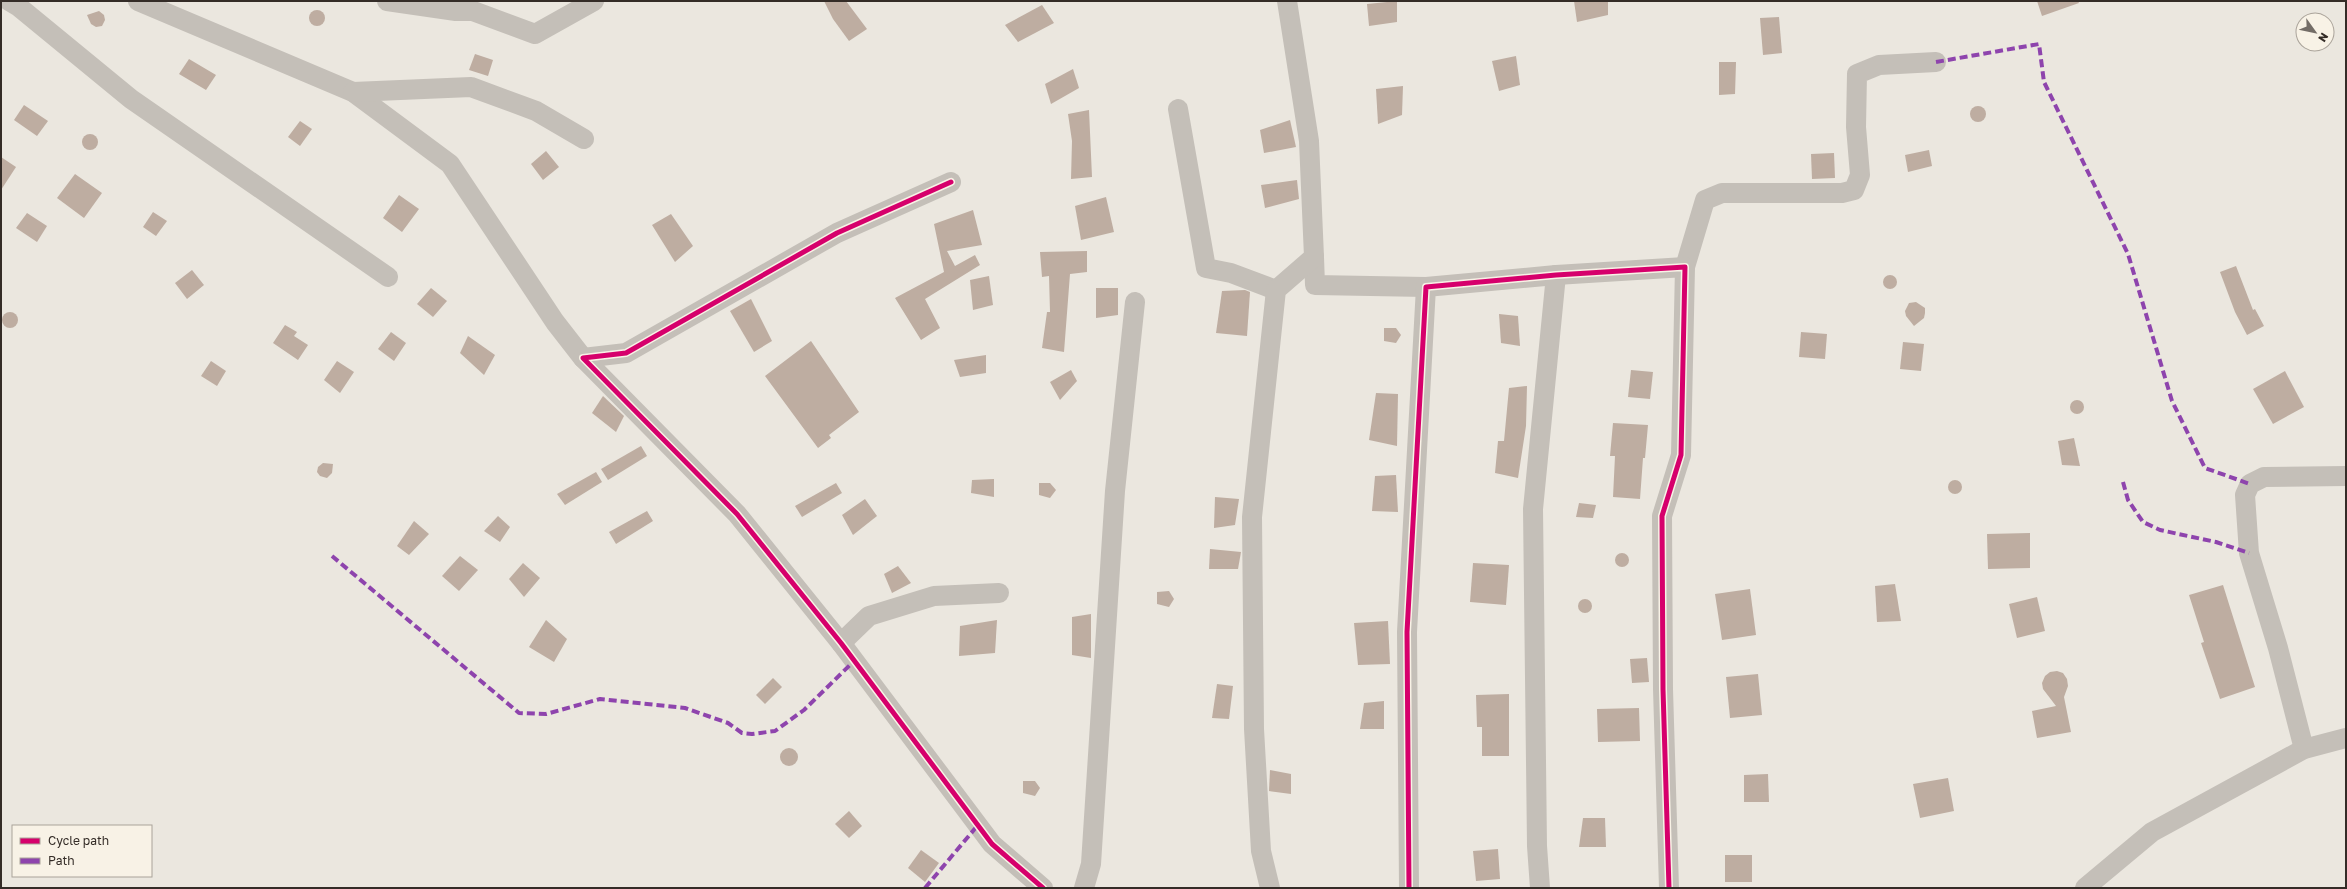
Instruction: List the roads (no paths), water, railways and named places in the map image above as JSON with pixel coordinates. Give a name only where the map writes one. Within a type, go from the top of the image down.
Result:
[{"type":"street","points":[[9,1],[19,7],[131,100],[388,278]]},
{"type":"street","points":[[138,1],[353,92],[450,164],[555,322],[583,358],[737,514],[841,643],[992,844],[1043,888]]},
{"type":"street","points":[[387,1],[456,11],[475,6],[535,34],[594,1]]},
{"type":"street","points":[[1287,1],[1308,141],[1315,285],[1426,287],[1556,275],[1685,267]]},
{"type":"street","points":[[1669,888],[1663,689],[1662,516],[1680,455],[1685,267],[1705,200],[1722,194],[1842,193],[1854,190],[1860,176],[1856,128],[1856,74],[1879,66],[1936,62]]},
{"type":"street","points":[[353,92],[471,87],[536,111],[584,139]]},
{"type":"street","points":[[1178,109],[1206,268],[1231,273],[1276,290]]},
{"type":"street","points":[[583,358],[626,353],[837,233],[951,182]]},
{"type":"street","points":[[1270,888],[1261,851],[1254,728],[1252,517],[1276,290],[1314,257]]},
{"type":"street","points":[[1540,888],[1537,846],[1533,509],[1556,275]]},
{"type":"street","points":[[1409,888],[1407,632],[1426,287]]},
{"type":"street","points":[[1084,888],[1091,864],[1115,491],[1135,302]]},
{"type":"street","points":[[583,358],[634,391]]},
{"type":"street","points":[[2304,749],[2270,621],[2249,553],[2245,495],[2250,484],[2264,477],[2346,476]]},
{"type":"street","points":[[841,643],[869,616],[934,596],[999,593]]},
{"type":"street","points":[[2085,888],[2152,832],[2304,749],[2346,738]]}]
